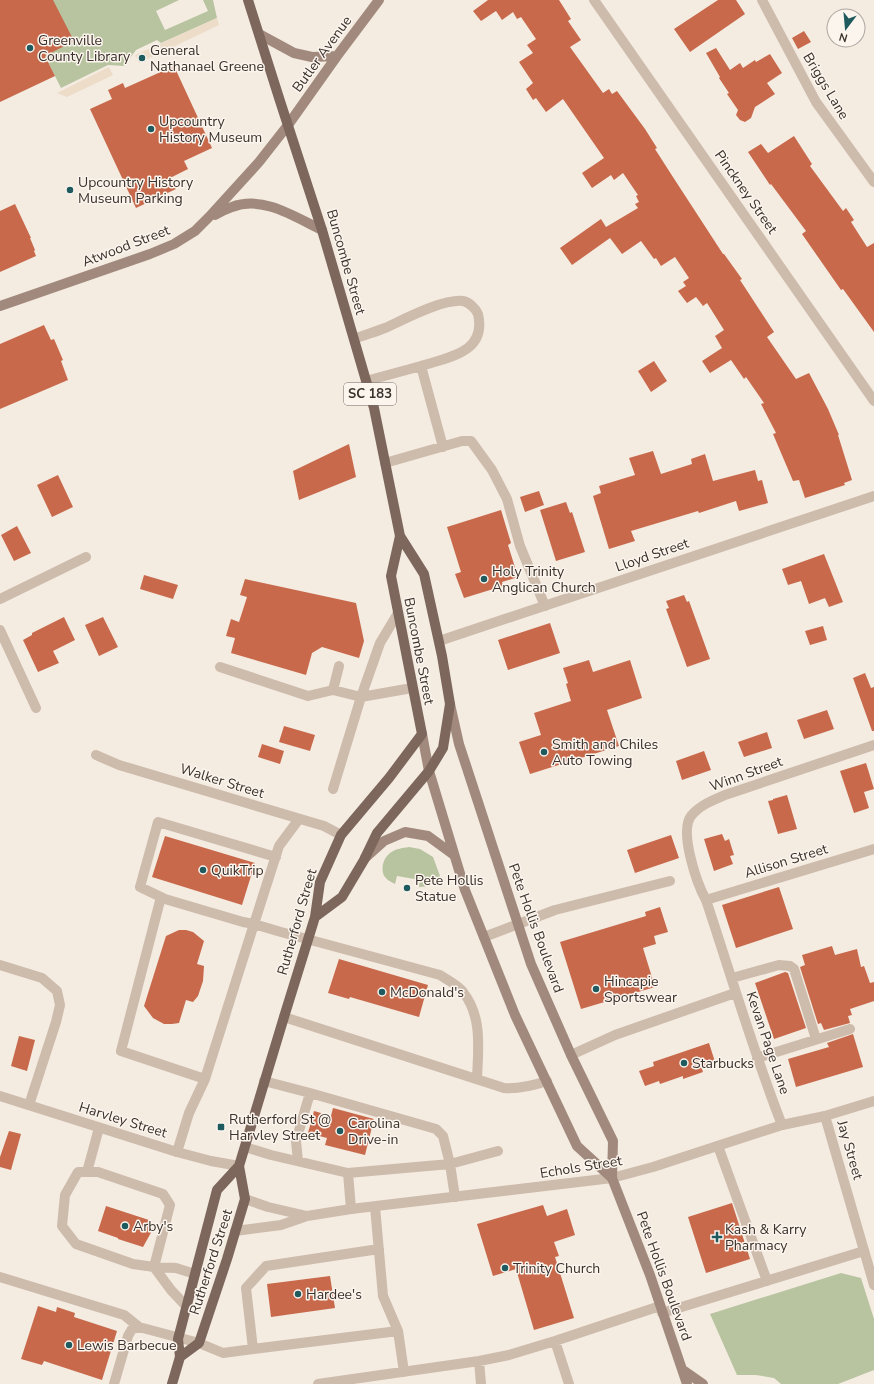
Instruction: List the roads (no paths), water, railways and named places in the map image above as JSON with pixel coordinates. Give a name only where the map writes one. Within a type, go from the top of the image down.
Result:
[{"type":"main road","name":"Buncombe Street","points":[[248,0],[322,230],[374,408],[400,536],[424,574],[439,642],[450,704]]},
{"type":"main road","name":"Butler Avenue","points":[[288,125],[379,0]]},
{"type":"main road","points":[[259,34],[294,53],[312,57],[337,56]]},
{"type":"main road","name":"Atwood Street","points":[[0,306],[150,254],[174,244],[195,231],[265,155],[288,125]]},
{"type":"main road","points":[[209,217],[233,206],[252,203],[274,207],[322,230]]},
{"type":"main road","name":"Buncombe Street","points":[[400,536],[391,576],[429,771]]},
{"type":"main road","points":[[315,917],[342,897],[364,860],[377,833],[429,771],[443,748],[450,704]]},
{"type":"main road","name":"Pete Hollis Boulevard","points":[[450,704],[459,744],[532,964],[571,1055],[613,1141],[612,1178],[650,1275],[687,1384]]},
{"type":"main road","name":"Rutherford Street","points":[[172,1384],[180,1357],[178,1339],[217,1190],[239,1166],[315,917],[320,882],[341,835],[389,778],[422,734]]},
{"type":"main road","name":"Pete Hollis Boulevard","points":[[429,771],[465,890],[515,1015],[577,1146],[612,1178]]},
{"type":"main road","points":[[364,860],[384,841],[405,832],[428,836],[454,855]]},
{"type":"main road","name":"Rutherford Street","points":[[199,1343],[245,1199],[239,1166]]},
{"type":"main road","points":[[180,1357],[199,1343]]},
{"type":"main road","points":[[683,1370],[703,1384]]},
{"type":"street","name":"Pinckney Street","points":[[594,0],[874,401]]},
{"type":"street","name":"Briggs Lane","points":[[762,0],[816,102],[874,182]]},
{"type":"street","points":[[354,339],[383,329],[450,301],[465,301],[476,310],[480,324],[476,341],[464,352],[421,366],[366,381]]},
{"type":"street","points":[[421,366],[443,447]]},
{"type":"street","points":[[385,463],[462,442],[471,441],[492,470],[507,499],[520,546],[546,606]]},
{"type":"street","name":"Lloyd Street","points":[[439,642],[874,496]]},
{"type":"street","points":[[0,599],[86,557]]},
{"type":"street","points":[[333,789],[361,697],[380,643],[398,613]]},
{"type":"street","points":[[0,630],[36,708]]},
{"type":"street","points":[[333,690],[339,666]]},
{"type":"street","points":[[220,667],[308,696],[333,690],[361,697],[412,688]]},
{"type":"street","name":"Winn Street","points":[[730,974],[706,900],[699,888],[693,870],[687,839],[690,817],[702,805],[725,795],[874,745]]},
{"type":"street","name":"Walker Street","points":[[96,755],[119,765],[324,826],[341,835]]},
{"type":"street","points":[[177,1152],[189,1113],[205,1079],[279,846],[299,819]]},
{"type":"street","points":[[276,857],[158,822],[140,887],[160,897],[244,922],[440,976],[462,991],[475,1014],[478,1036],[477,1080]]},
{"type":"street","name":"Allison Street","points":[[706,900],[874,849]]},
{"type":"street","points":[[484,937],[555,910],[670,881]]},
{"type":"street","points":[[160,897],[122,1051],[205,1079]]},
{"type":"street","points":[[0,965],[42,978],[57,991],[60,1005],[56,1022],[29,1105]]},
{"type":"street","points":[[730,974],[779,965],[790,966],[794,969],[816,1039]]},
{"type":"street","name":"Kevan Page Lane","points":[[730,974],[757,1058],[782,1125]]},
{"type":"street","points":[[571,1055],[614,1035],[735,993]]},
{"type":"street","points":[[284,1017],[504,1088],[514,1089],[529,1087],[547,1081]]},
{"type":"street","points":[[757,1058],[850,1029]]},
{"type":"street","points":[[264,1081],[436,1129],[443,1136],[450,1164],[455,1197]]},
{"type":"street","points":[[298,1161],[296,1141],[310,1093]]},
{"type":"street","name":"Harvley Street","points":[[0,1096],[177,1152],[211,1161],[239,1166]]},
{"type":"street","name":"Echols Street","points":[[235,1231],[281,1225],[307,1216],[351,1209],[612,1178],[782,1125],[825,1116],[874,1101]]},
{"type":"street","name":"Jay Street","points":[[825,1116],[874,1284]]},
{"type":"street","points":[[87,1172],[99,1128]]},
{"type":"street","points":[[718,1146],[768,1281]]},
{"type":"street","points":[[245,1147],[348,1173],[450,1164],[498,1151]]},
{"type":"street","points":[[154,1267],[170,1205],[163,1194],[98,1172],[78,1172],[65,1195],[62,1226],[76,1244],[133,1264],[154,1267],[176,1268],[195,1274]]},
{"type":"street","points":[[348,1173],[351,1209]]},
{"type":"street","name":"Echols Street","points":[[245,1199],[268,1207],[307,1216]]},
{"type":"street","points":[[375,1207],[383,1296],[398,1331],[404,1372]]},
{"type":"street","points":[[253,1349],[246,1288],[266,1266],[379,1249]]},
{"type":"street","points":[[318,1384],[479,1362],[509,1355],[661,1309],[768,1281],[864,1251]]},
{"type":"street","points":[[154,1267],[171,1290],[186,1306]]},
{"type":"street","points":[[0,1278],[124,1315],[139,1327],[178,1339],[199,1343],[223,1353],[398,1331]]},
{"type":"street","points":[[114,1384],[128,1336],[132,1330],[139,1327]]},
{"type":"street","points":[[555,1341],[569,1384]]},
{"type":"street","points":[[479,1362],[481,1384]]},
{"type":"place","name":"Greenville County Library","points":[[30,48]]},
{"type":"place","name":"General Nathanael Greene","points":[[142,58]]},
{"type":"place","name":"Upcountry History Museum","points":[[151,129]]},
{"type":"place","name":"Upcountry History Museum Parking","points":[[70,190]]},
{"type":"place","name":"Holy Trinity Anglican Church","points":[[484,579]]},
{"type":"place","name":"Smith and Chiles Auto Towing","points":[[544,752]]},
{"type":"place","name":"QuikTrip","points":[[203,870]]},
{"type":"place","name":"Pete Hollis Statue","points":[[407,888]]},
{"type":"place","name":"Hincapie Sportswear","points":[[596,989]]},
{"type":"place","name":"McDonald's","points":[[382,992]]},
{"type":"place","name":"Starbucks","points":[[684,1063]]},
{"type":"place","name":"Rutherford St @ Harvley Street","points":[[221,1127]]},
{"type":"place","name":"Carolina Drive-in","points":[[340,1131]]},
{"type":"place","name":"Arby's","points":[[125,1226]]},
{"type":"place","name":"Kash & Karry Pharmacy","points":[[717,1237]]},
{"type":"place","name":"Trinity Church","points":[[505,1268]]},
{"type":"place","name":"Hardee's","points":[[298,1294]]},
{"type":"place","name":"Lewis Barbecue","points":[[69,1345]]}]
